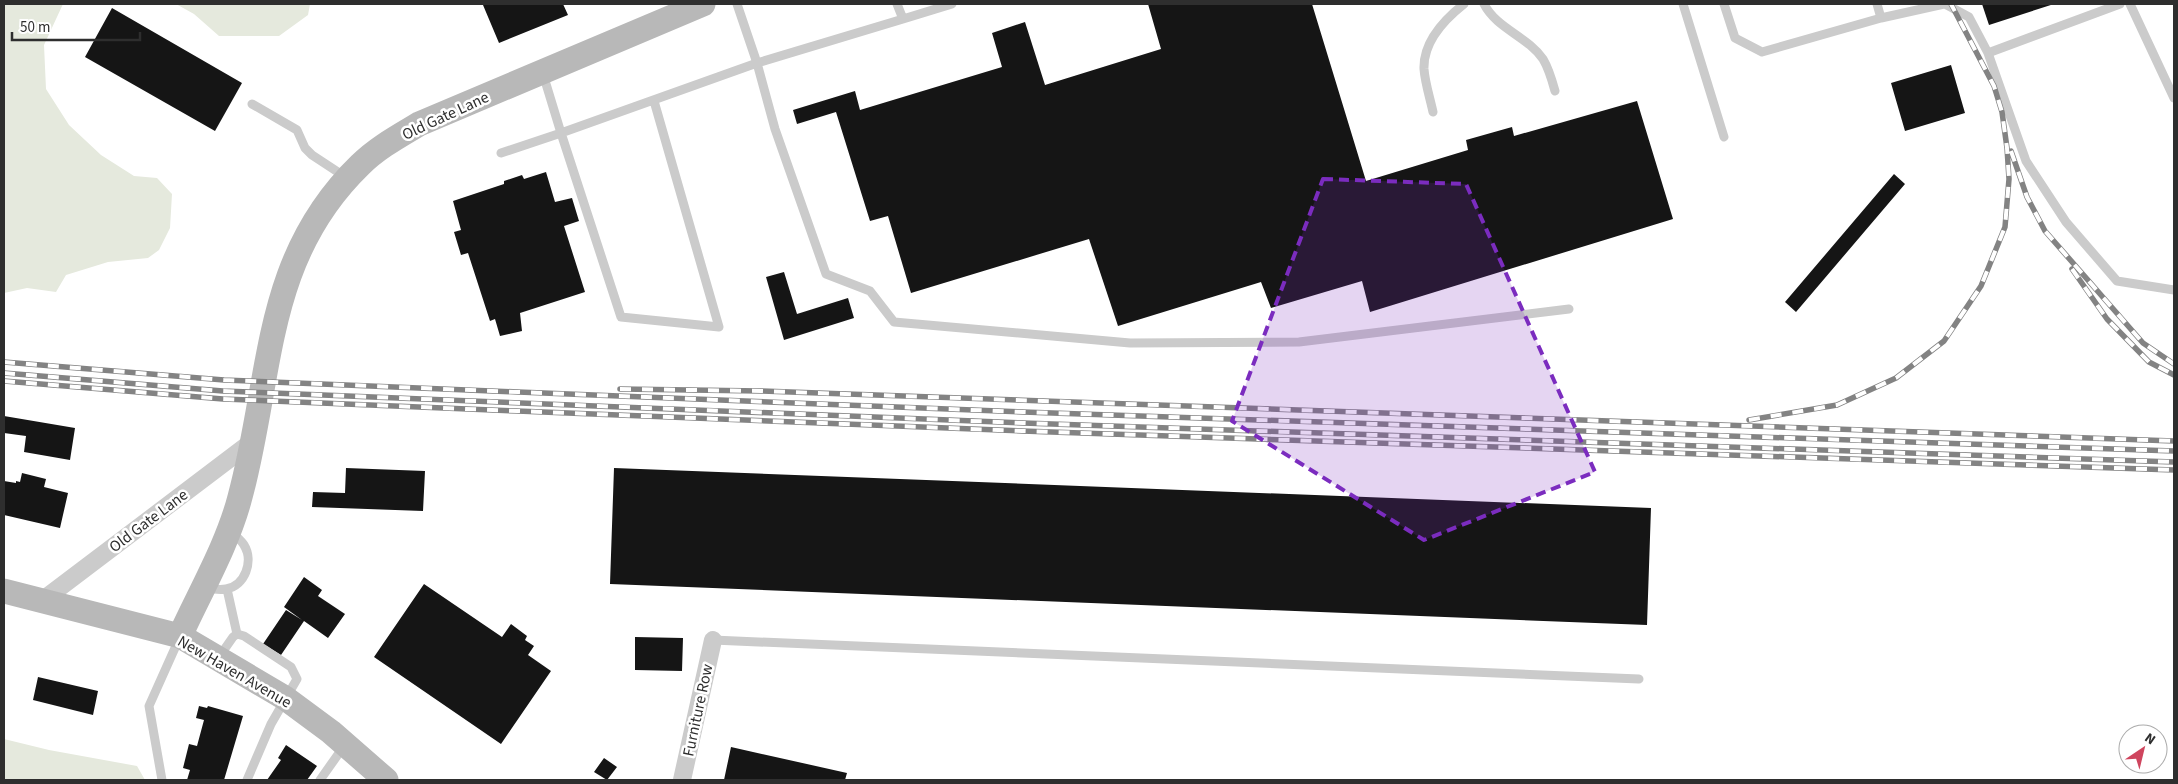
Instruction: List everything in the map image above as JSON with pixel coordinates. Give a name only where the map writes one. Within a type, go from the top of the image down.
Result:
[{"type":"main road","name":"Old Gate Lane","points":[[180,636],[229,529],[240,499],[253,441],[268,351],[284,285],[311,225],[348,178],[360,164],[386,144],[419,124],[703,4]]},
{"type":"main road","name":"New Haven Avenue","points":[[4,590],[180,636],[285,698],[346,744],[386,780]]},
{"type":"street","name":"Old Gate Lane","points":[[43,600],[253,441]]},
{"type":"street","name":"Furniture Row","points":[[682,780],[713,640]]},
{"type":"lane","points":[[737,4],[757,63],[776,129],[826,274],[870,291],[894,322],[1130,343],[1300,342],[1568,309]]},
{"type":"lane","points":[[897,4],[903,19]]},
{"type":"lane","points":[[501,153],[654,102],[757,63],[952,4]]},
{"type":"lane","points":[[1433,112],[1424,67],[1432,40],[1444,20],[1464,4]]},
{"type":"lane","points":[[1484,4],[1504,28],[1521,38],[1542,58],[1550,73],[1555,91]]},
{"type":"lane","points":[[1683,4],[1724,137]]},
{"type":"lane","points":[[1724,4],[1735,38],[1762,52],[1881,18],[1945,4],[1969,18],[1988,53],[2026,161],[2066,222],[2117,281],[2174,290]]},
{"type":"lane","points":[[1877,4],[1881,18]]},
{"type":"lane","points":[[1988,53],[2120,4]]},
{"type":"lane","points":[[2130,4],[2174,98]]},
{"type":"lane","points":[[542,72],[621,317],[719,327],[654,102]]},
{"type":"lane","points":[[252,104],[298,130],[305,148],[312,155],[348,178]]},
{"type":"lane","points":[[202,588],[227,589],[240,581],[247,570],[248,556],[244,545],[229,529]]},
{"type":"lane","points":[[227,589],[237,634],[268,651],[296,672],[298,679],[271,724],[247,780]]},
{"type":"lane","points":[[219,658],[232,637],[237,634]]},
{"type":"lane","points":[[162,780],[149,706],[180,636]]},
{"type":"lane","points":[[713,640],[1639,679]]},
{"type":"lane","points":[[320,780],[346,744]]},
{"type":"highlighted area","points":[[1323,179],[1466,184],[1595,472],[1424,540],[1232,421]]},
{"type":"shaded area","points":[[4,4],[63,4],[44,45],[46,89],[69,125],[101,155],[134,176],[157,178],[172,194],[170,228],[159,250],[148,258],[108,262],[66,275],[56,292],[27,288],[4,293]]},
{"type":"shaded area","points":[[176,4],[310,4],[308,15],[279,36],[219,36],[194,14]]},
{"type":"shaded area","points":[[4,739],[49,750],[137,766],[145,780],[4,780]]},
{"type":"building","points":[[563,4],[568,15],[499,43],[483,5]]},
{"type":"building","points":[[1148,4],[1312,4],[1366,181],[1468,150],[1466,140],[1512,127],[1514,136],[1637,101],[1673,219],[1370,312],[1362,281],[1271,308],[1261,282],[1118,326],[1089,239],[911,293],[888,216],[870,221],[836,112],[797,124],[793,110],[855,91],[860,110],[1002,67],[992,33],[1025,22],[1045,85],[1161,49]]},
{"type":"building","points":[[1982,4],[2054,4],[1989,25]]},
{"type":"building","points":[[112,8],[242,83],[215,131],[85,57]]},
{"type":"building","points":[[1951,65],[1965,113],[1905,131],[1891,83]]},
{"type":"building","points":[[546,172],[555,202],[572,198],[579,221],[564,226],[585,292],[520,313],[522,331],[500,336],[495,319],[490,321],[468,253],[461,255],[454,232],[461,230],[453,201],[504,184],[504,181],[522,175],[524,179]]},
{"type":"building","points":[[1894,174],[1905,184],[1796,312],[1785,302]]},
{"type":"building","points":[[784,272],[797,314],[848,298],[854,318],[784,340],[766,277]]},
{"type":"building","points":[[4,416],[75,428],[70,460],[24,452],[26,436],[4,433]]},
{"type":"building","points":[[346,468],[425,471],[423,511],[312,507],[313,492],[345,493]]},
{"type":"building","points":[[614,468],[1651,508],[1647,625],[610,584]]},
{"type":"building","points":[[22,473],[46,479],[44,487],[68,493],[60,528],[4,515],[4,481],[20,482]]},
{"type":"building","points":[[304,577],[322,590],[318,596],[345,614],[328,638],[304,621],[281,655],[263,644],[286,610],[302,620],[284,607]]},
{"type":"building","points":[[424,584],[502,637],[511,624],[527,636],[525,640],[534,646],[528,655],[551,671],[501,744],[374,657]]},
{"type":"building","points":[[635,637],[683,638],[682,671],[635,670]]},
{"type":"building","points":[[38,677],[98,691],[93,715],[33,700]]},
{"type":"building","points":[[199,706],[207,708],[208,706],[243,716],[224,780],[187,780],[190,770],[183,768],[189,744],[197,746],[204,720],[196,718]]},
{"type":"building","points":[[286,745],[317,766],[307,780],[267,780],[281,760],[278,758]]},
{"type":"building","points":[[731,747],[847,773],[845,780],[724,780]]},
{"type":"building","points":[[604,758],[617,767],[607,780],[594,772]]},
{"type":"railway","points":[[1749,420],[1837,405],[1896,378],[1944,341],[1981,286],[2005,227],[2009,179],[2007,148],[2002,112],[1994,86],[1951,4]]},
{"type":"railway","points":[[2011,151],[2027,197],[2045,231],[2143,343],[2174,364]]},
{"type":"railway","points":[[2072,269],[2107,319],[2149,362],[2174,375]]},
{"type":"railway","points":[[4,362],[224,380],[1023,412],[2174,451]]},
{"type":"railway","points":[[4,373],[223,391],[1023,423],[2174,462]]},
{"type":"railway","points":[[4,381],[223,399],[1022,431],[2174,470]]},
{"type":"railway","points":[[620,389],[761,391],[2174,441]]}]
